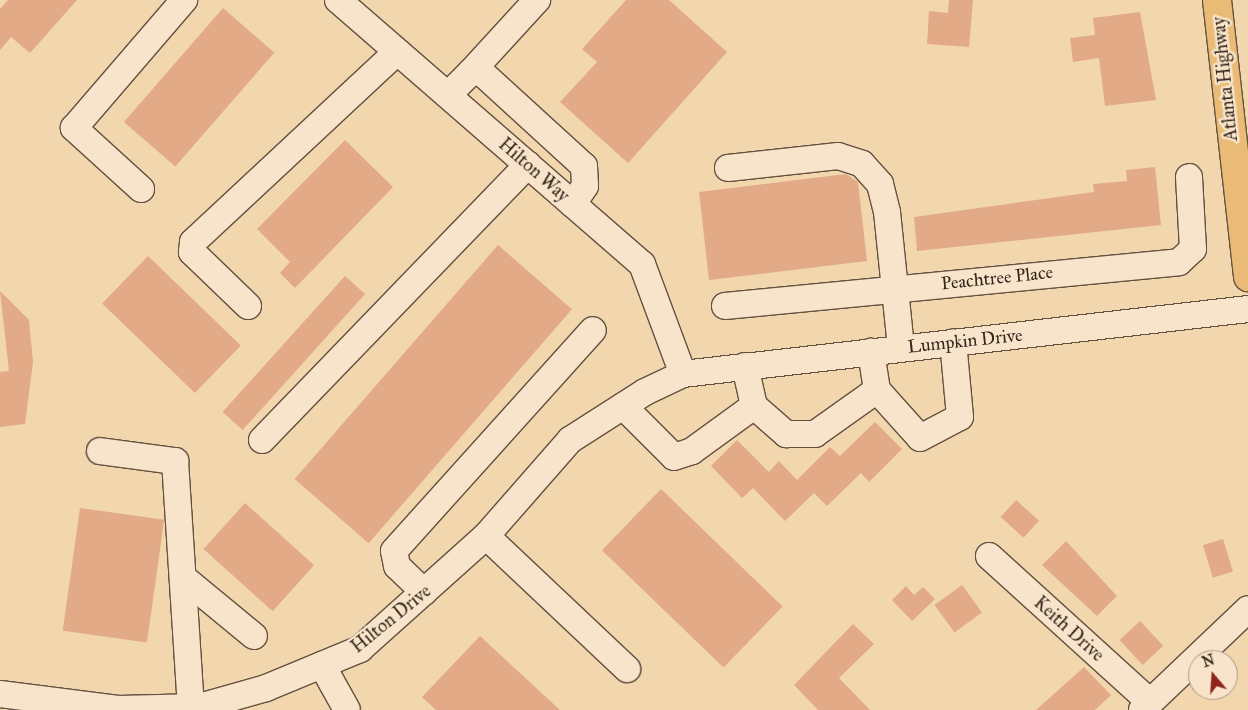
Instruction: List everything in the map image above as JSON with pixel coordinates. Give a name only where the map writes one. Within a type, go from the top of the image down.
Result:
[{"type":"main road","name":"Atlanta Highway","points":[[1217,0],[1248,277]]},
{"type":"street","points":[[141,189],[74,128],[184,0]]},
{"type":"street","name":"Hilton Way","points":[[338,0],[642,264],[683,374]]},
{"type":"street","points":[[448,96],[537,0]]},
{"type":"street","points":[[248,306],[192,252],[193,242],[397,52]]},
{"type":"street","points":[[471,72],[482,73],[584,166],[586,186],[573,204]]},
{"type":"street","points":[[728,168],[838,156],[862,164],[880,184],[901,348]]},
{"type":"street","points":[[262,440],[528,165]]},
{"type":"street","name":"Peachtree Place","points":[[725,306],[1178,262],[1193,250],[1190,177]]},
{"type":"street","name":"Lumpkin Drive","points":[[683,374],[1248,309]]},
{"type":"street","points":[[424,592],[397,566],[394,551],[594,330]]},
{"type":"street","points":[[872,351],[877,390],[920,438],[960,417],[953,342]]},
{"type":"street","points":[[745,366],[754,406],[786,434],[815,434],[877,390]]},
{"type":"street","name":"Hilton Drive","points":[[0,694],[118,708],[196,708],[266,688],[360,649],[486,536],[570,440],[623,406],[683,374]]},
{"type":"street","points":[[623,406],[674,456],[692,451],[754,406]]},
{"type":"street","points":[[100,451],[175,461],[196,708]]},
{"type":"street","points":[[486,536],[627,669]]},
{"type":"street","name":"Keith Drive","points":[[989,556],[1146,706]]},
{"type":"street","points":[[186,580],[254,636]]},
{"type":"street","points":[[1146,706],[1248,609]]},
{"type":"street","points":[[322,665],[346,710]]},
{"type":"building","points":[[8,0],[77,0],[30,53],[11,37],[0,50],[0,9]]},
{"type":"building","points":[[626,0],[669,0],[727,52],[628,163],[560,102],[597,62],[582,49]]},
{"type":"building","points":[[949,0],[973,0],[969,47],[927,44],[929,11],[948,13]]},
{"type":"building","points":[[223,8],[274,53],[175,167],[124,122]]},
{"type":"building","points":[[1140,12],[1156,100],[1105,106],[1099,58],[1073,62],[1070,38],[1095,35],[1093,18]]},
{"type":"building","points":[[345,140],[393,187],[295,288],[280,273],[290,262],[257,229]]},
{"type":"building","points":[[1155,167],[1161,225],[917,251],[914,217],[1094,192],[1093,184],[1127,181],[1126,170]]},
{"type":"building","points":[[846,174],[858,182],[867,261],[709,280],[699,192]]},
{"type":"building","points":[[498,245],[572,309],[369,543],[295,479]]},
{"type":"building","points":[[148,256],[241,346],[195,393],[102,303]]},
{"type":"building","points":[[345,276],[365,294],[243,430],[223,412]]},
{"type":"building","points":[[0,291],[29,320],[33,362],[25,424],[0,427],[0,372],[9,371]]},
{"type":"building","points":[[875,422],[902,449],[869,482],[861,473],[827,506],[814,493],[785,521],[753,488],[742,498],[711,466],[737,440],[769,472],[779,461],[797,480],[830,447],[840,456]]},
{"type":"building","points":[[661,489],[783,606],[724,668],[602,550]]},
{"type":"building","points":[[1016,500],[1039,521],[1024,538],[1001,517]]},
{"type":"building","points":[[245,503],[314,565],[273,611],[204,549]]},
{"type":"building","points":[[80,508],[164,520],[147,643],[63,631]]},
{"type":"building","points":[[1223,539],[1233,572],[1213,578],[1203,545]]},
{"type":"building","points":[[1066,541],[1117,596],[1097,616],[1042,565]]},
{"type":"building","points":[[962,585],[982,613],[954,632],[934,605]]},
{"type":"building","points":[[906,586],[914,595],[923,587],[935,599],[912,621],[892,600]]},
{"type":"building","points":[[1140,621],[1163,646],[1143,665],[1120,640]]},
{"type":"building","points":[[853,624],[874,644],[839,678],[870,710],[818,710],[794,685]]},
{"type":"building","points":[[480,636],[560,710],[436,710],[422,697]]},
{"type":"building","points":[[1084,667],[1111,695],[1095,710],[1036,710]]}]
